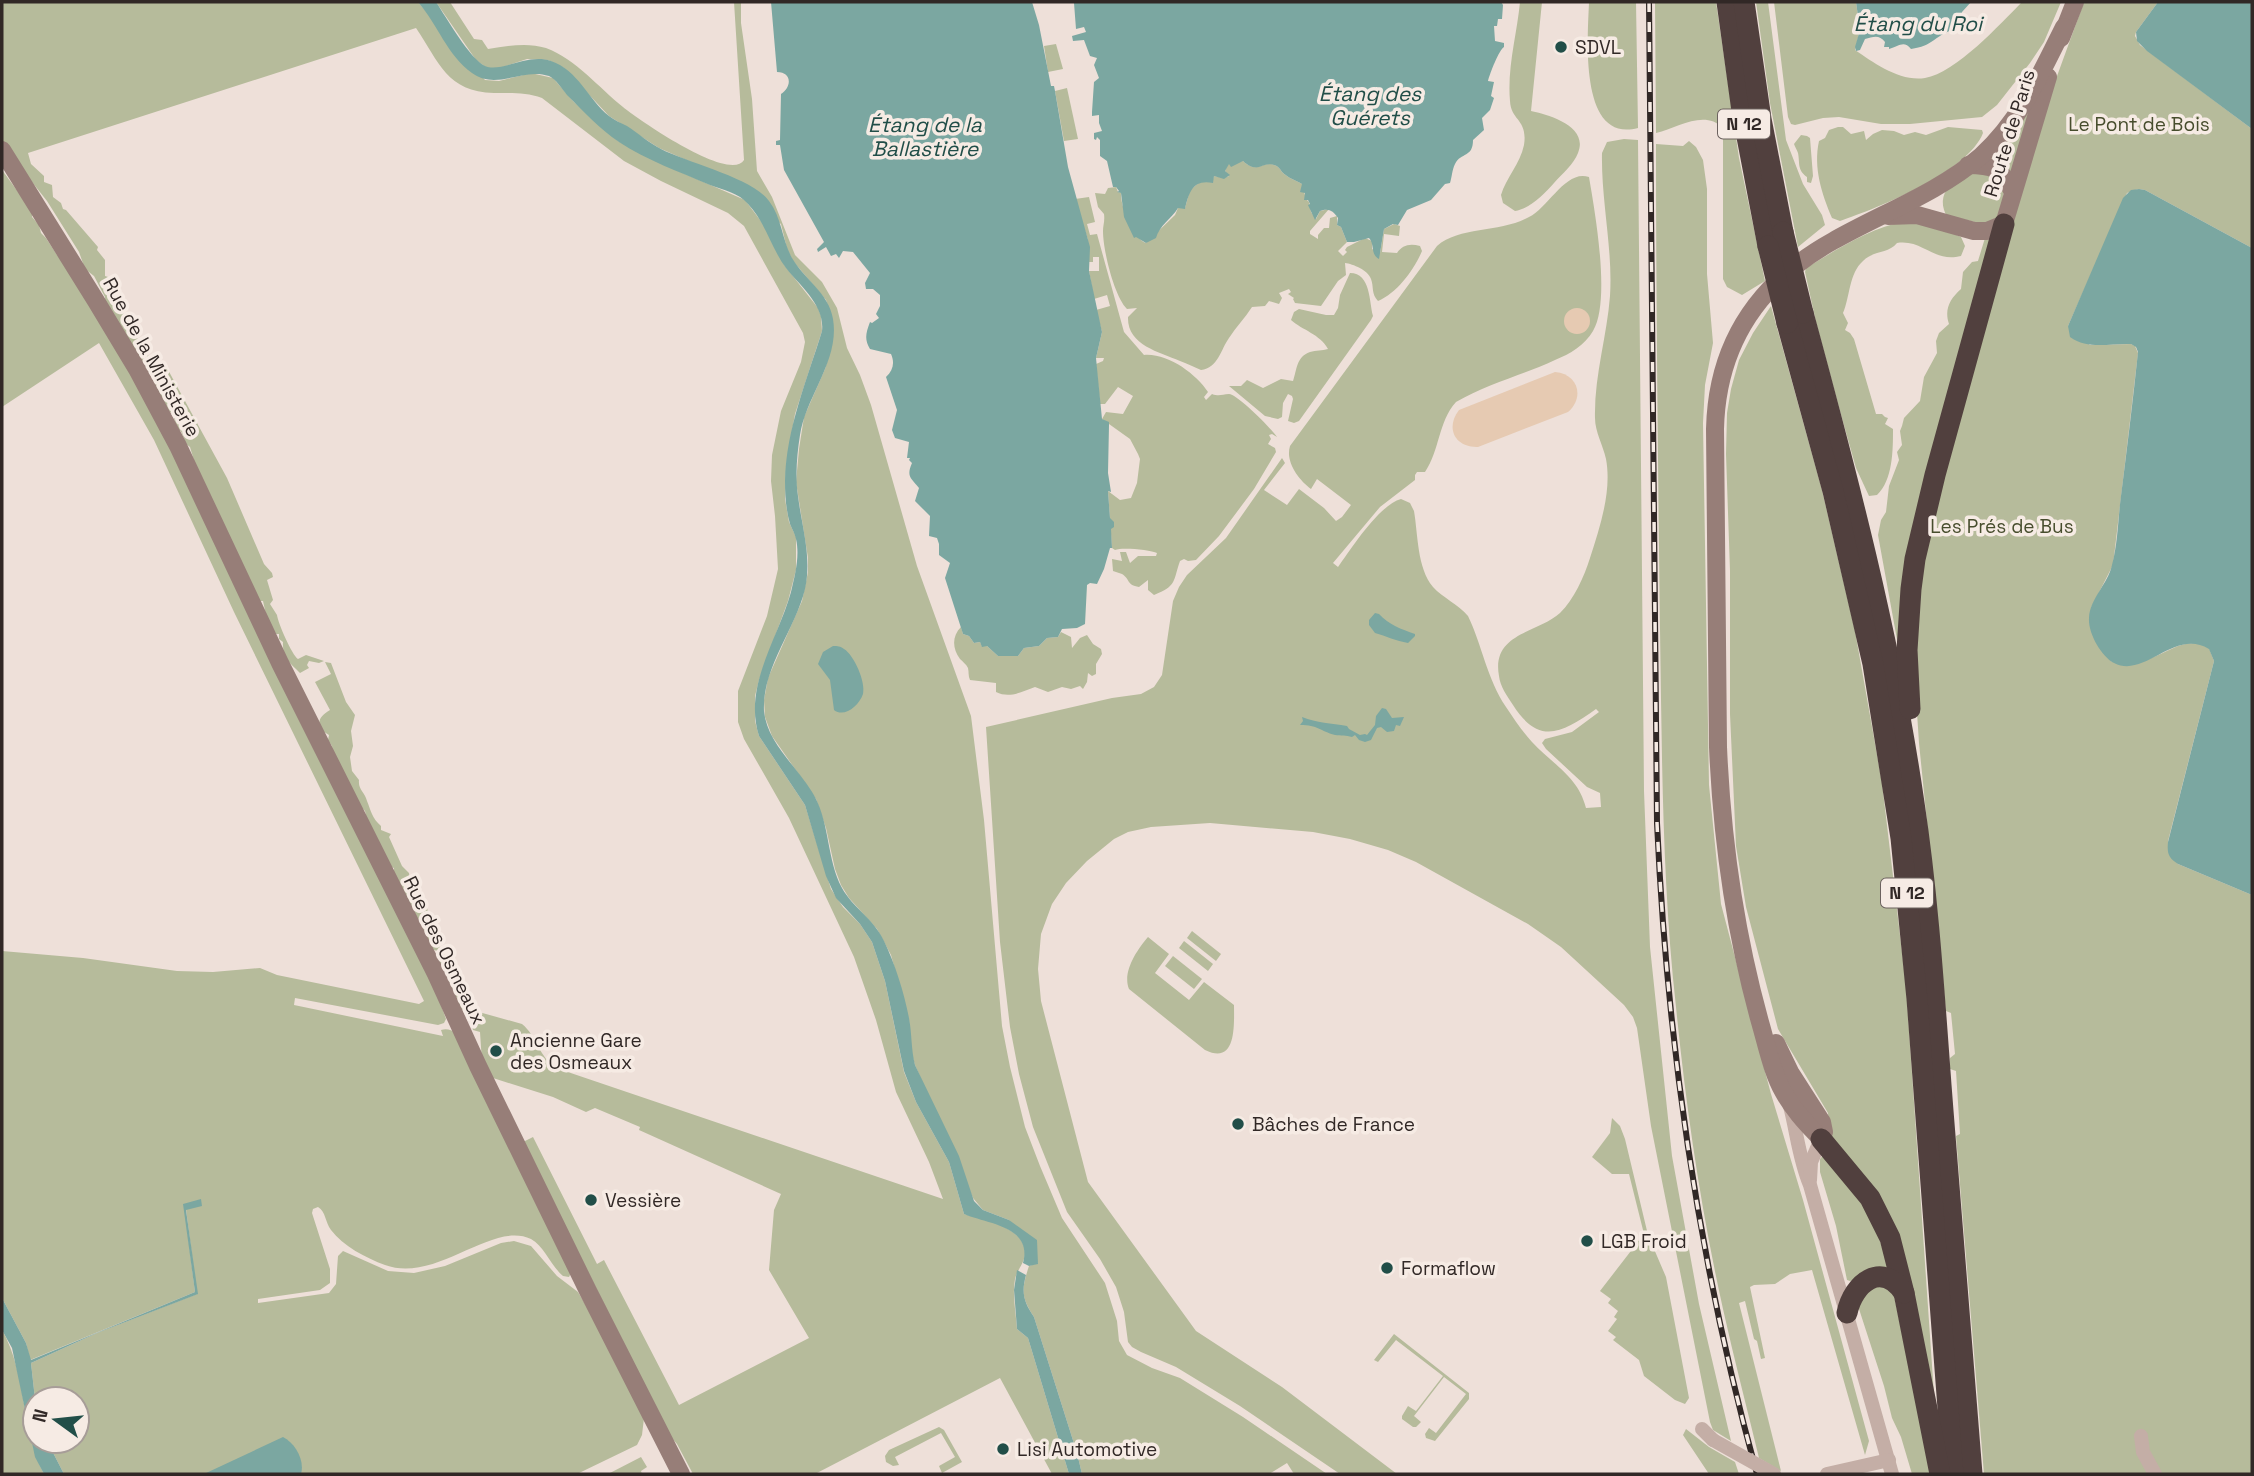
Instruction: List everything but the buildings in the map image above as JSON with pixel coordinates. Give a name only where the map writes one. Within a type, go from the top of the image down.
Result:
[{"type":"highway","name":"N 12","points":[[1727,2],[1744,122],[1795,318],[1873,664],[1901,838],[1917,999],[1953,1474]]},
{"type":"highway","name":"N 12","points":[[1744,2],[1775,239]]},
{"type":"highway","points":[[1903,733],[1911,720],[1907,650],[1910,589],[1915,559],[1935,475],[2004,224]]},
{"type":"highway","name":"N 12","points":[[1795,318],[1867,558],[1903,733],[1914,804],[1927,917],[1972,1474]]},
{"type":"highway","points":[[1821,1139],[1859,1182],[1879,1212],[1891,1238],[1940,1474]]},
{"type":"highway","points":[[1847,1313],[1855,1292],[1871,1279],[1894,1282],[1904,1293]]},
{"type":"street","name":"Route de Paris","points":[[1877,218],[1945,182],[1995,142],[2015,118],[2075,2]]},
{"type":"street","name":"Route de Paris","points":[[1877,218],[1910,214],[1978,232],[2004,224],[2064,27]]},
{"type":"street","name":"Rue de la Ministerie","points":[[2,150],[69,256],[160,411],[247,595]]},
{"type":"street","points":[[1968,165],[1996,169],[2007,179],[2013,192]]},
{"type":"street","points":[[1942,221],[1938,203],[1945,182]]},
{"type":"street","points":[[1821,1139],[1789,1101],[1778,1080],[1748,979],[1732,892],[1718,747],[1715,422],[1725,360],[1737,333],[1751,312],[1773,288],[1815,252],[1877,218]]},
{"type":"street","name":"Rue des Osmeaux","points":[[247,595],[436,974],[484,1079],[588,1291],[681,1474]]},
{"type":"street","points":[[1732,892],[1776,1042],[1790,1072],[1822,1122],[1824,1132],[1811,1162],[1810,1185]]},
{"type":"street","points":[[1789,1101],[1798,1136],[1800,1159],[1810,1185],[1890,1467],[1827,1474]]},
{"type":"street","points":[[1702,1429],[1713,1440],[1774,1474]]},
{"type":"street","points":[[2141,1436],[2143,1452],[2155,1474]]},
{"type":"green space","points":[[2,2],[418,2],[485,80],[499,81],[531,73],[553,78],[574,102],[618,141],[660,163],[745,200],[766,228],[785,266],[818,308],[822,331],[795,414],[786,466],[785,499],[789,522],[796,537],[796,570],[788,601],[759,680],[755,696],[755,721],[759,736],[805,805],[831,889],[872,942],[885,981],[904,1072],[916,1102],[949,1162],[964,1214],[1002,1226],[1019,1237],[1023,1245],[1025,1254],[1014,1285],[1017,1329],[1028,1338],[1069,1474],[1052,1474],[1000,1378],[815,1474],[693,1474],[670,1436],[523,1142],[533,1137],[597,1264],[604,1260],[679,1405],[809,1338],[769,1270],[774,1210],[781,1194],[595,1108],[586,1112],[553,1097],[493,1078],[482,1062],[480,1032],[473,1030],[468,1010],[463,1011],[455,1002],[457,998],[440,970],[438,951],[430,949],[394,875],[394,868],[391,867],[368,824],[365,811],[333,754],[329,735],[321,730],[319,723],[330,710],[315,682],[331,674],[325,662],[331,663],[346,702],[355,715],[351,731],[352,771],[359,780],[381,830],[391,834],[389,837],[402,866],[409,873],[413,886],[427,906],[427,922],[437,934],[440,949],[450,962],[451,972],[459,979],[470,1004],[468,1009],[522,1024],[556,1068],[943,1199],[896,1092],[876,1020],[854,957],[789,818],[744,739],[738,722],[738,691],[767,616],[778,569],[771,481],[772,455],[781,411],[801,362],[805,342],[803,333],[744,226],[728,213],[624,161],[542,98],[478,91],[455,81],[438,63],[416,28],[28,153],[31,164],[44,176],[44,182],[52,185],[53,197],[98,247],[97,250],[105,260],[105,276],[118,292],[115,297],[124,309],[123,316],[153,363],[167,368],[227,478],[264,564],[272,573],[273,577],[267,580],[273,600],[270,604],[292,652],[298,659],[306,655],[324,661],[309,661],[309,668],[300,673],[285,656],[283,642],[267,619],[263,601],[259,601],[198,472],[190,447],[181,431],[176,429],[174,417],[105,302],[94,276],[85,269],[79,252],[47,201],[2,140]]},
{"type":"green space","points":[[436,2],[450,2],[474,39],[482,40],[488,49],[532,45],[557,53],[577,66],[623,107],[665,136],[704,157],[735,165],[744,160],[734,2],[741,2],[757,171],[772,197],[795,255],[822,282],[837,308],[847,348],[871,405],[917,566],[971,716],[984,820],[1002,1026],[1025,1127],[1040,1166],[1062,1218],[1105,1283],[1117,1321],[1119,1341],[1127,1355],[1180,1378],[1327,1474],[1294,1474],[1287,1463],[1269,1474],[1082,1474],[1034,1317],[1025,1298],[1024,1287],[1029,1266],[1038,1263],[1009,1220],[983,1210],[973,1198],[915,1065],[911,1052],[909,1020],[891,955],[877,929],[841,885],[816,799],[772,736],[765,717],[764,700],[768,678],[802,601],[808,572],[796,482],[804,417],[831,348],[833,322],[826,300],[793,261],[781,224],[700,166],[659,148],[609,116],[564,68],[548,60],[527,59],[500,68],[487,68],[476,60]]},
{"type":"green space","points":[[1520,2],[1542,2],[1531,111],[1565,123],[1578,136],[1580,144],[1574,161],[1546,192],[1531,204],[1515,211],[1503,203],[1501,195],[1519,158],[1525,136],[1522,125],[1511,108],[1509,89]]},
{"type":"green space","points":[[1589,2],[1636,2],[1638,128],[1619,129],[1605,120],[1596,104],[1588,61]]},
{"type":"green space","points":[[1655,2],[1716,2],[1739,158],[1765,281],[1742,295],[1727,287],[1723,279],[1723,128],[1708,120],[1699,120],[1656,133]]},
{"type":"green space","points":[[1756,2],[1768,2],[1786,140],[1803,184],[1825,225],[1798,247],[1770,103]]},
{"type":"green space","points":[[1774,2],[1856,2],[1860,30],[1855,50],[1897,74],[1925,78],[1964,58],[2022,2],[2061,2],[2044,42],[2030,63],[1997,105],[1982,117],[1881,124],[1839,117],[1795,125],[1791,124],[1788,117]]},
{"type":"green space","points":[[2084,2],[2158,2],[2136,32],[2135,36],[2140,45],[2252,129],[2252,248],[2145,190],[2138,189],[2127,193],[2068,326],[2090,345],[2131,344],[2138,353],[2113,565],[2091,608],[2100,648],[2112,662],[2146,659],[2187,644],[2194,643],[2209,648],[2214,661],[2168,841],[2168,851],[2178,864],[2252,895],[2252,1474],[1984,1474],[1956,1136],[1960,1134],[1956,1071],[1950,1069],[1950,1058],[1955,1054],[1951,1013],[1946,1011],[1919,743],[1914,667],[1920,569],[2033,142]]},
{"type":"green space","points":[[1056,44],[1063,69],[1048,72],[1044,46]]},
{"type":"green space","points":[[1067,88],[1078,139],[1064,141],[1055,91]]},
{"type":"green space","points":[[2033,97],[2012,177],[1989,161]]},
{"type":"green space","points":[[1843,127],[1851,134],[1864,131],[1866,140],[1882,130],[1904,135],[1915,132],[1926,135],[1948,127],[1982,130],[1983,133],[1960,161],[1941,175],[1898,198],[1840,221],[1832,218],[1828,209],[1817,161],[1819,141],[1825,138],[1829,130]]},
{"type":"green space","points":[[1801,135],[1810,138],[1813,176],[1811,183],[1807,182],[1807,177],[1800,169],[1794,144]]},
{"type":"green space","points":[[1638,140],[1644,791],[1650,947],[1672,1156],[1699,1304],[1731,1441],[1713,1430],[1710,1422],[1651,1126],[1637,1028],[1624,1005],[1561,947],[1528,924],[1416,862],[1388,850],[1313,832],[1210,823],[1151,827],[1128,832],[1114,839],[1066,883],[1052,904],[1041,934],[1038,969],[1041,1001],[1088,1182],[1196,1331],[1282,1387],[1397,1474],[1340,1474],[1240,1406],[1176,1367],[1132,1347],[1128,1342],[1124,1312],[1116,1287],[1067,1212],[1033,1127],[1019,1074],[1010,1027],[1000,942],[986,727],[1112,698],[1141,694],[1154,687],[1162,675],[1173,601],[1179,587],[1187,575],[1226,538],[1282,458],[1285,463],[1264,490],[1287,505],[1299,489],[1336,521],[1342,517],[1351,505],[1317,479],[1311,489],[1306,485],[1291,464],[1290,446],[1437,246],[1457,235],[1518,222],[1536,212],[1573,178],[1589,177],[1598,233],[1601,278],[1598,317],[1590,336],[1566,355],[1456,402],[1446,418],[1434,455],[1425,472],[1417,472],[1415,480],[1380,507],[1333,563],[1338,567],[1366,528],[1384,510],[1401,499],[1410,503],[1414,511],[1421,561],[1428,579],[1437,591],[1468,616],[1499,696],[1532,742],[1571,779],[1586,808],[1601,807],[1600,793],[1587,787],[1542,743],[1545,739],[1572,732],[1599,712],[1596,709],[1562,729],[1542,731],[1523,718],[1504,691],[1498,662],[1509,642],[1551,620],[1570,601],[1585,573],[1601,521],[1607,471],[1595,423],[1595,403],[1610,296],[1602,153],[1607,142]]},
{"type":"green space","points":[[1689,141],[1703,160],[1707,189],[1707,274],[1713,343],[1705,385],[1703,423],[1709,785],[1721,904],[1771,1094],[1869,1441],[1865,1455],[1812,1270],[1790,1274],[1775,1284],[1754,1285],[1750,1287],[1765,1358],[1761,1359],[1745,1301],[1739,1303],[1781,1471],[1759,1458],[1715,1272],[1684,1083],[1671,960],[1661,724],[1656,144],[1683,146]]},
{"type":"green space","points":[[1243,161],[1252,167],[1275,165],[1302,184],[1316,219],[1320,211],[1329,209],[1310,231],[1310,234],[1318,239],[1324,228],[1329,228],[1330,218],[1337,216],[1337,225],[1341,227],[1347,242],[1338,251],[1343,256],[1347,247],[1365,238],[1372,241],[1372,249],[1380,253],[1384,229],[1394,224],[1400,226],[1399,236],[1384,234],[1382,252],[1397,253],[1407,245],[1420,246],[1422,251],[1404,280],[1378,301],[1367,273],[1345,263],[1346,275],[1338,281],[1321,306],[1295,303],[1294,298],[1288,294],[1291,292],[1289,289],[1279,293],[1282,298],[1279,304],[1269,301],[1265,306],[1252,307],[1215,362],[1207,369],[1201,370],[1154,351],[1138,341],[1133,334],[1128,317],[1137,308],[1127,309],[1114,284],[1103,239],[1104,214],[1098,207],[1095,193],[1105,194],[1108,188],[1116,187],[1121,193],[1125,213],[1132,228],[1146,243],[1175,215],[1178,208],[1185,208],[1190,190],[1214,176],[1229,176],[1225,171],[1228,163]]},
{"type":"green space","points":[[2,170],[32,211],[32,217],[39,225],[41,233],[63,260],[165,432],[432,980],[446,1019],[438,1025],[295,998],[294,1005],[443,1036],[443,1029],[456,1033],[571,1273],[569,1277],[563,1276],[536,1242],[516,1235],[481,1244],[424,1266],[404,1269],[385,1265],[342,1241],[331,1230],[318,1207],[313,1209],[312,1213],[330,1269],[330,1283],[320,1290],[258,1299],[258,1303],[329,1293],[336,1284],[338,1256],[343,1251],[388,1271],[414,1273],[445,1266],[501,1243],[514,1241],[531,1246],[557,1276],[578,1292],[595,1321],[644,1418],[642,1435],[637,1445],[577,1474],[64,1474],[54,1455],[91,1455],[91,1385],[33,1385],[31,1363],[97,1333],[197,1294],[186,1209],[202,1205],[184,1204],[195,1292],[30,1360],[26,1343],[2,1298],[2,951],[83,958],[177,971],[213,972],[260,968],[277,975],[419,1004],[424,1001],[234,612],[154,440],[99,343],[2,407]]},
{"type":"green space","points":[[1983,170],[2004,185],[2003,212],[1987,225],[1946,215],[1943,197],[1946,190],[1959,179]]},
{"type":"green space","points":[[1089,197],[1095,222],[1087,224],[1090,235],[1097,234],[1124,332],[1144,355],[1162,357],[1189,372],[1208,392],[1204,397],[1206,400],[1212,394],[1233,396],[1254,412],[1277,437],[1269,435],[1271,439],[1268,444],[1275,448],[1276,452],[1254,489],[1219,536],[1196,560],[1180,561],[1170,586],[1154,595],[1148,590],[1148,580],[1139,587],[1135,586],[1122,574],[1113,571],[1112,559],[1122,561],[1120,552],[1126,552],[1130,563],[1138,556],[1156,556],[1157,553],[1112,548],[1108,491],[1120,500],[1131,498],[1137,483],[1140,459],[1130,439],[1102,419],[1106,412],[1123,414],[1133,396],[1118,387],[1105,404],[1100,404],[1096,364],[1104,358],[1096,358],[1102,332],[1096,310],[1110,306],[1107,295],[1094,299],[1089,271],[1099,271],[1099,257],[1093,257],[1093,262],[1089,262],[1088,240],[1075,199]]},
{"type":"green space","points":[[1906,221],[1943,229],[1961,237],[1965,246],[1961,256],[1951,257],[1935,254],[1914,244],[1897,243],[1867,258],[1858,266],[1852,279],[1843,313],[1848,323],[1845,330],[1854,339],[1876,414],[1888,418],[1885,424],[1893,429],[1889,473],[1877,495],[1869,496],[1856,468],[1805,272],[1806,268],[1854,240]]},
{"type":"green space","points":[[1993,235],[1898,645],[1878,535],[1886,512],[1889,486],[1899,460],[1897,452],[1902,445],[1900,431],[1904,418],[1920,401],[1924,377],[1937,353],[1936,341],[1939,333],[1949,324],[1948,309],[1961,289],[1963,272],[1972,262],[1978,261],[1985,238]]},
{"type":"green space","points":[[1350,273],[1357,274],[1365,283],[1370,296],[1373,316],[1371,320],[1299,421],[1288,421],[1293,399],[1288,394],[1283,403],[1282,417],[1278,419],[1265,416],[1229,386],[1241,386],[1247,380],[1263,388],[1281,379],[1293,381],[1298,364],[1305,354],[1328,349],[1320,340],[1291,320],[1294,312],[1299,309],[1334,315]]},
{"type":"green space","points":[[1771,306],[1822,490],[1855,631],[1882,783],[1906,986],[1935,1409],[1910,1296],[1830,1139],[1828,1113],[1778,1029],[1746,907],[1736,846],[1730,714],[1727,413],[1739,360]]},
{"type":"green space","points":[[961,627],[963,634],[969,636],[974,643],[980,642],[998,656],[1018,656],[1024,648],[1039,646],[1047,638],[1058,637],[1061,632],[1071,637],[1072,648],[1080,638],[1087,635],[1093,644],[1101,649],[1102,654],[1096,664],[1096,674],[1092,676],[1088,673],[1083,689],[1080,686],[1071,689],[1062,687],[1048,692],[1035,687],[1006,695],[996,692],[996,683],[970,680],[968,668],[957,655],[954,646],[956,634]]},
{"type":"green space","points":[[1192,931],[1221,954],[1216,961],[1187,938]]},
{"type":"green space","points":[[1148,937],[1169,954],[1155,973],[1189,1000],[1204,982],[1234,1005],[1232,1041],[1223,1052],[1205,1050],[1129,989],[1129,969]]},
{"type":"green space","points":[[1184,941],[1213,964],[1208,971],[1179,948]]},
{"type":"green space","points":[[1173,956],[1202,979],[1194,989],[1165,966]]},
{"type":"green space","points":[[1612,1118],[1620,1126],[1625,1139],[1648,1235],[1666,1277],[1689,1398],[1685,1404],[1675,1400],[1644,1376],[1639,1360],[1613,1340],[1616,1337],[1608,1331],[1617,1319],[1614,1317],[1618,1311],[1608,1303],[1611,1299],[1600,1291],[1644,1234],[1629,1174],[1612,1174],[1592,1157],[1610,1133]]},
{"type":"green space","points":[[1825,1153],[1872,1217],[1889,1268],[1847,1280],[1836,1226],[1820,1172],[1820,1159]]},
{"type":"green space","points":[[1879,1286],[1893,1291],[1932,1474],[1912,1474],[1858,1306],[1864,1291]]},
{"type":"green space","points":[[2,1330],[16,1365],[21,1390],[21,1455],[36,1455],[44,1474],[2,1474]]},
{"type":"green space","points":[[1394,1334],[1469,1393],[1469,1399],[1435,1441],[1426,1438],[1425,1434],[1429,1428],[1436,1433],[1466,1394],[1444,1377],[1414,1416],[1421,1422],[1416,1427],[1402,1419],[1408,1406],[1416,1411],[1443,1376],[1396,1340],[1378,1362],[1374,1360]]},
{"type":"green space","points":[[939,1427],[944,1430],[962,1462],[942,1473],[939,1466],[955,1457],[941,1433],[895,1457],[899,1465],[893,1466],[886,1462],[885,1456],[889,1450]]},
{"type":"green space","points":[[1686,1429],[1735,1462],[1739,1474],[1709,1474],[1683,1435]]},
{"type":"green space","points":[[641,1457],[647,1467],[641,1471],[642,1474],[608,1474]]},
{"type":"sand","points":[[1577,308],[1586,312],[1590,321],[1586,330],[1577,334],[1568,330],[1564,321],[1568,312]]},
{"type":"sand","points":[[1555,372],[1569,377],[1576,387],[1576,400],[1568,412],[1478,447],[1463,444],[1455,436],[1453,424],[1459,410]]},
{"type":"water","points":[[418,2],[436,2],[466,47],[485,66],[499,67],[533,59],[560,65],[576,78],[609,116],[652,144],[735,178],[761,193],[777,215],[792,258],[827,301],[833,319],[832,349],[803,420],[797,457],[797,488],[807,554],[807,577],[800,604],[768,680],[764,711],[766,723],[778,745],[815,797],[842,888],[875,926],[888,950],[907,1008],[915,1065],[959,1156],[974,1201],[983,1210],[1009,1220],[1037,1240],[1038,1264],[1029,1266],[1023,1263],[1024,1251],[1015,1234],[1006,1228],[964,1214],[949,1162],[916,1102],[904,1071],[885,981],[872,942],[860,924],[836,898],[826,876],[805,805],[759,736],[755,699],[764,663],[791,592],[796,566],[797,545],[786,503],[786,462],[798,405],[822,331],[816,304],[786,268],[759,219],[744,200],[652,160],[619,142],[592,120],[549,76],[530,74],[491,80],[472,73],[449,49]]},
{"type":"water","name":"Étang de la Ballastière","points":[[771,2],[1032,2],[1051,86],[1054,86],[1068,167],[1090,247],[1089,271],[1102,332],[1096,358],[1102,419],[1109,422],[1108,473],[1111,492],[1108,491],[1110,518],[1114,527],[1111,529],[1112,548],[1104,569],[1097,584],[1087,585],[1085,624],[1077,628],[1062,629],[1058,637],[1047,638],[1039,646],[1024,648],[1018,656],[998,656],[987,646],[982,647],[980,642],[974,643],[969,636],[963,634],[945,578],[950,563],[939,555],[937,538],[929,536],[930,516],[915,501],[919,488],[909,474],[912,463],[910,458],[907,458],[909,442],[895,438],[892,430],[897,410],[886,377],[893,366],[893,360],[891,354],[870,349],[867,342],[870,322],[879,318],[876,314],[880,306],[880,295],[873,289],[866,289],[865,283],[870,273],[853,252],[843,251],[839,258],[836,254],[831,256],[826,247],[818,252],[817,249],[824,242],[784,170],[780,145],[776,145],[776,141],[780,140],[781,94],[787,88],[789,80],[786,74],[777,72]]},
{"type":"water","name":"Étang des Guérets","points":[[1501,2],[1502,19],[1498,19],[1497,26],[1494,26],[1495,41],[1504,43],[1504,47],[1488,81],[1494,82],[1491,96],[1494,98],[1490,110],[1482,118],[1484,130],[1473,140],[1471,150],[1455,164],[1450,183],[1445,184],[1431,200],[1407,210],[1398,225],[1393,224],[1384,229],[1379,259],[1374,254],[1369,238],[1347,242],[1341,227],[1337,225],[1338,218],[1332,211],[1320,211],[1315,220],[1308,200],[1304,200],[1305,193],[1300,192],[1302,184],[1275,165],[1252,167],[1243,161],[1231,167],[1229,164],[1225,171],[1230,175],[1224,179],[1214,176],[1213,183],[1196,185],[1190,192],[1185,209],[1178,208],[1156,238],[1146,243],[1134,238],[1124,217],[1121,193],[1113,187],[1107,161],[1100,156],[1100,140],[1097,137],[1094,139],[1094,133],[1102,131],[1099,115],[1092,116],[1094,82],[1099,78],[1094,65],[1097,58],[1090,56],[1084,40],[1073,41],[1072,36],[1086,32],[1084,27],[1076,29],[1074,3]]},
{"type":"water","name":"Étang du Roi","points":[[1856,2],[1971,2],[1962,12],[1961,20],[1954,22],[1952,30],[1924,46],[1911,49],[1904,44],[1889,49],[1884,47],[1883,39],[1876,37],[1865,39],[1860,50],[1856,51],[1860,30]]},
{"type":"water","points":[[2158,2],[2252,2],[2252,129],[2137,41],[2136,32]]},
{"type":"water","points":[[2139,189],[2252,248],[2252,895],[2178,864],[2168,852],[2168,842],[2214,661],[2209,649],[2196,644],[2184,645],[2137,665],[2126,666],[2114,663],[2104,655],[2089,624],[2092,604],[2110,572],[2114,557],[2138,352],[2131,344],[2092,345],[2077,341],[2070,337],[2068,326],[2123,198],[2131,190]]},
{"type":"water","points":[[1375,613],[1415,636],[1408,643],[1375,633],[1369,620]]},
{"type":"water","points":[[833,646],[848,652],[863,683],[863,694],[858,703],[842,713],[834,710],[830,680],[818,664],[823,652]]},
{"type":"water","points":[[1382,708],[1386,709],[1392,718],[1404,717],[1400,726],[1396,725],[1394,731],[1387,732],[1381,727],[1377,728],[1371,740],[1365,742],[1355,735],[1335,735],[1315,727],[1300,725],[1302,717],[1347,726],[1360,735],[1367,735],[1375,725],[1376,716]]},
{"type":"water","points":[[201,1199],[202,1206],[186,1210],[198,1294],[97,1333],[31,1363],[33,1385],[21,1385],[21,1391],[12,1348],[2,1330],[2,1298],[26,1343],[31,1360],[195,1292],[183,1204]]},
{"type":"water","points":[[1017,1270],[1026,1275],[1024,1297],[1034,1317],[1082,1474],[1069,1474],[1028,1338],[1017,1329],[1014,1290]]},
{"type":"water","points":[[283,1437],[298,1453],[302,1463],[301,1474],[204,1474]]},
{"type":"water","points":[[54,1455],[64,1474],[44,1474],[35,1457]]},
{"type":"railway","points":[[1649,2],[1657,823],[1662,906],[1677,1070],[1702,1233],[1736,1394],[1757,1474]]},
{"type":"place","name":"SDVL","points":[[1561,47]]},
{"type":"place","name":"Ancienne Gare des Osmeaux","points":[[496,1051]]},
{"type":"place","name":"Bâches de France","points":[[1238,1124]]},
{"type":"place","name":"Vessière","points":[[591,1200]]},
{"type":"place","name":"LGB Froid","points":[[1587,1241]]},
{"type":"place","name":"Formaflow","points":[[1387,1268]]},
{"type":"place","name":"Lisi Automotive","points":[[1003,1449]]},
{"type":"park label","name":"Le Pont de Bois","points":[[2139,124]]},
{"type":"park label","name":"Les Prés de Bus","points":[[2002,526]]}]
